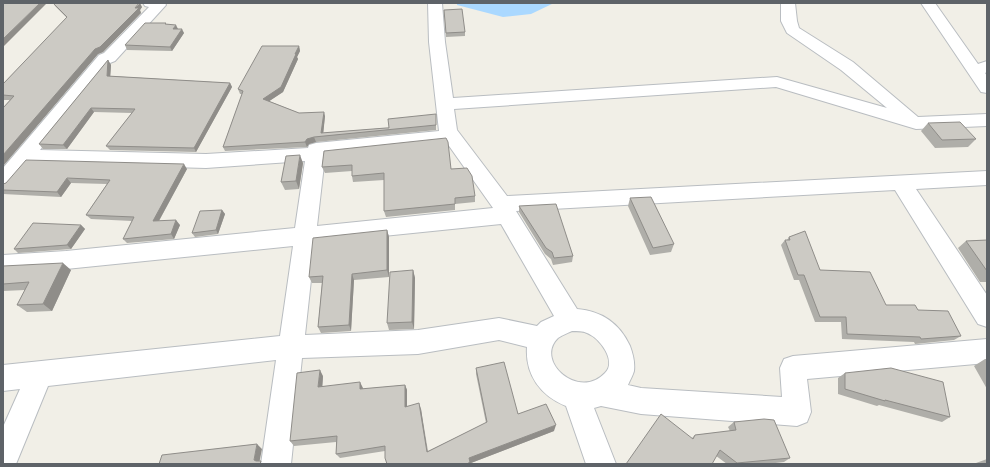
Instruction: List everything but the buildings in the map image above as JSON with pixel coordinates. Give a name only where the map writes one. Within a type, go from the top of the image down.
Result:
[{"type":"street","points":[[3,182],[105,58],[109,58],[159,5],[150,3]]},
{"type":"street","points":[[435,3],[437,42],[448,131],[504,210],[570,320]]},
{"type":"street","points":[[788,3],[789,21],[792,30],[847,66],[916,123]]},
{"type":"street","points":[[928,3],[981,69],[987,88]]},
{"type":"street","points":[[445,104],[777,82],[916,123],[987,120]]},
{"type":"street","points":[[276,464],[316,150],[452,136]]},
{"type":"street","points":[[24,156],[206,161],[315,154]]},
{"type":"street","points":[[3,264],[66,260],[305,236],[504,210],[987,178]]},
{"type":"street","points":[[900,183],[987,316]]},
{"type":"street","points":[[589,395],[612,386],[619,375],[622,364],[620,352],[615,340],[606,331],[595,324],[570,320],[559,323],[549,330],[542,339],[538,350],[539,362],[543,374],[552,384],[563,392],[641,402],[797,412],[793,368],[987,351]]},
{"type":"street","points":[[3,378],[291,347],[418,342],[499,329],[542,339]]},
{"type":"street","points":[[3,460],[40,374]]},
{"type":"street","points":[[589,395],[601,464]]},
{"type":"water","points":[[457,3],[554,3],[531,14],[503,17],[457,5]]}]
